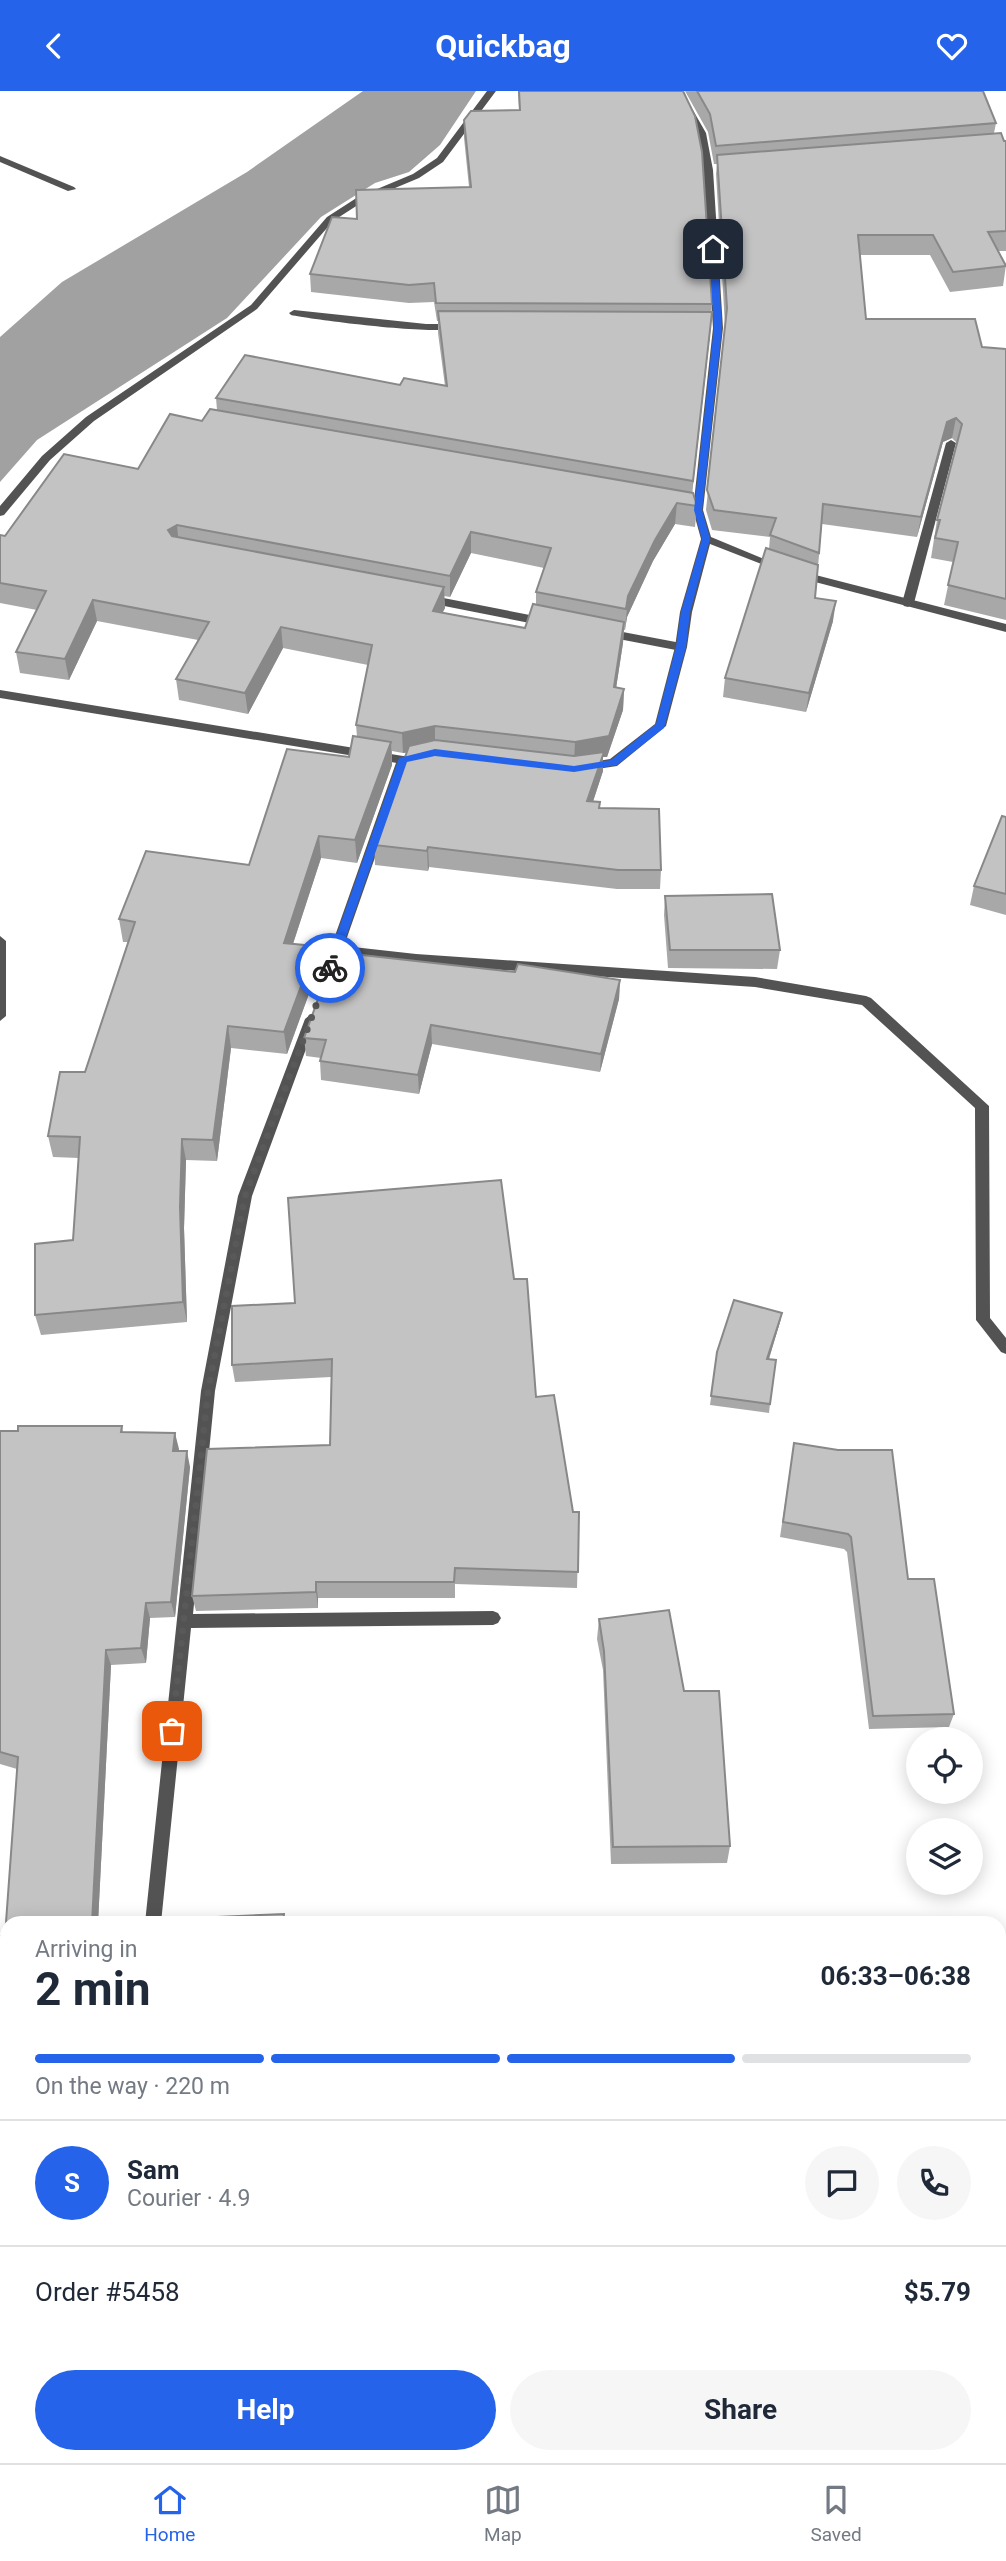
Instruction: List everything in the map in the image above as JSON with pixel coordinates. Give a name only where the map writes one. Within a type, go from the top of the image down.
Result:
[{"type":"street","points":[[0,513],[46,458],[90,419],[254,307],[330,219],[360,199],[416,176],[440,160],[492,91]]},
{"type":"street","points":[[574,769],[613,763],[660,726],[681,647],[685,612],[706,539],[698,510],[718,328],[708,170],[701,133],[678,91]]},
{"type":"street","points":[[0,159],[71,189]]},
{"type":"street","points":[[708,170],[722,169]]},
{"type":"street","points":[[294,313],[426,327],[467,327]]},
{"type":"street","points":[[705,328],[718,328]]},
{"type":"street","points":[[908,603],[951,443]]},
{"type":"street","points":[[684,508],[698,510]]},
{"type":"street","points":[[706,539],[803,576],[1006,628]]},
{"type":"street","points":[[419,598],[552,623]]},
{"type":"street","points":[[591,630],[681,647]]},
{"type":"street","points":[[0,694],[403,760],[435,753]]},
{"type":"street","points":[[154,1916],[208,1391],[245,1196],[403,760]]},
{"type":"street","points":[[0,941],[0,1016]]},
{"type":"street","points":[[336,950],[416,959],[755,982],[866,1001],[982,1107],[983,1320],[1006,1348]]},
{"type":"street","points":[[183,1621],[493,1618]]},
{"type":"shaded area","points":[[363,91],[476,91],[440,145],[409,172],[375,183],[321,217],[227,318],[37,440],[0,482],[0,337],[62,282],[247,172]]},
{"type":"building","points":[[519,91],[683,91],[695,116],[702,152],[712,304],[436,303],[434,283],[409,285],[310,274],[332,217],[357,219],[356,190],[471,187],[464,120],[471,111],[520,110]]},
{"type":"building","points":[[697,91],[983,91],[996,123],[716,146],[710,114]]},
{"type":"building","points":[[1001,133],[1006,141],[1006,231],[988,232],[1006,266],[953,272],[933,235],[858,235],[866,319],[975,319],[982,347],[1006,349],[1006,599],[948,585],[958,542],[935,538],[940,520],[937,520],[962,424],[956,418],[947,422],[921,517],[823,504],[819,553],[770,535],[776,518],[714,510],[707,490],[727,308],[717,155]]},
{"type":"building","points":[[438,311],[712,312],[693,481],[216,398],[245,355],[400,385],[404,378],[447,386]]},
{"type":"building","points":[[210,409],[693,493],[697,506],[677,503],[655,540],[628,596],[626,609],[536,592],[551,548],[471,532],[450,576],[177,525],[168,530],[172,536],[444,587],[433,611],[525,628],[533,604],[624,622],[614,687],[624,689],[609,736],[575,742],[435,726],[402,733],[356,725],[372,645],[281,627],[245,693],[176,679],[209,622],[93,600],[65,659],[16,652],[46,591],[0,583],[0,535],[5,536],[64,454],[138,469],[170,414],[202,421]]},
{"type":"building","points":[[766,548],[818,565],[815,598],[836,601],[809,693],[725,678]]},
{"type":"building","points":[[353,736],[391,742],[355,840],[319,836],[284,943],[316,946],[284,1032],[228,1026],[213,1140],[182,1139],[180,1207],[183,1302],[35,1315],[35,1244],[73,1240],[80,1137],[48,1136],[60,1072],[85,1072],[135,922],[119,919],[146,851],[249,865],[287,749],[349,757]]},
{"type":"building","points":[[435,740],[574,756],[604,752],[587,801],[600,802],[599,808],[659,809],[661,870],[618,870],[428,847],[427,851],[374,845],[409,746]]},
{"type":"building","points":[[1002,816],[1006,817],[1006,894],[974,886]]},
{"type":"building","points":[[772,894],[780,950],[670,950],[665,896]]},
{"type":"building","points":[[335,952],[515,972],[518,964],[620,980],[601,1054],[431,1025],[418,1075],[320,1061],[326,1040],[304,1038]]},
{"type":"building","points":[[501,1180],[514,1279],[527,1279],[536,1397],[554,1395],[573,1512],[579,1512],[578,1572],[455,1568],[454,1582],[316,1582],[316,1592],[192,1596],[207,1449],[330,1445],[332,1359],[232,1365],[232,1306],[295,1303],[288,1198]]},
{"type":"building","points":[[734,1300],[782,1313],[767,1359],[776,1360],[770,1404],[711,1396],[717,1352]]},
{"type":"building","points":[[18,1426],[122,1426],[121,1432],[175,1433],[173,1451],[187,1451],[171,1602],[146,1603],[141,1648],[106,1650],[92,1916],[6,1916],[18,1757],[0,1752],[0,1431],[18,1431]]},
{"type":"building","points":[[794,1443],[838,1450],[892,1450],[908,1579],[934,1579],[954,1714],[873,1716],[851,1537],[848,1534],[783,1522]]},
{"type":"building","points":[[669,1610],[684,1691],[719,1691],[730,1846],[613,1847],[604,1651],[599,1619]]},
{"type":"building","points":[[284,1914],[284,1916],[240,1916]]},
{"type":"way so far","points":[[172,1731],[208,1391],[245,1196],[330,968]]},
{"type":"route","points":[[330,968],[403,760],[435,753],[574,769],[613,763],[660,726],[681,647],[685,612],[706,539],[698,510],[718,328],[713,249]]}]
